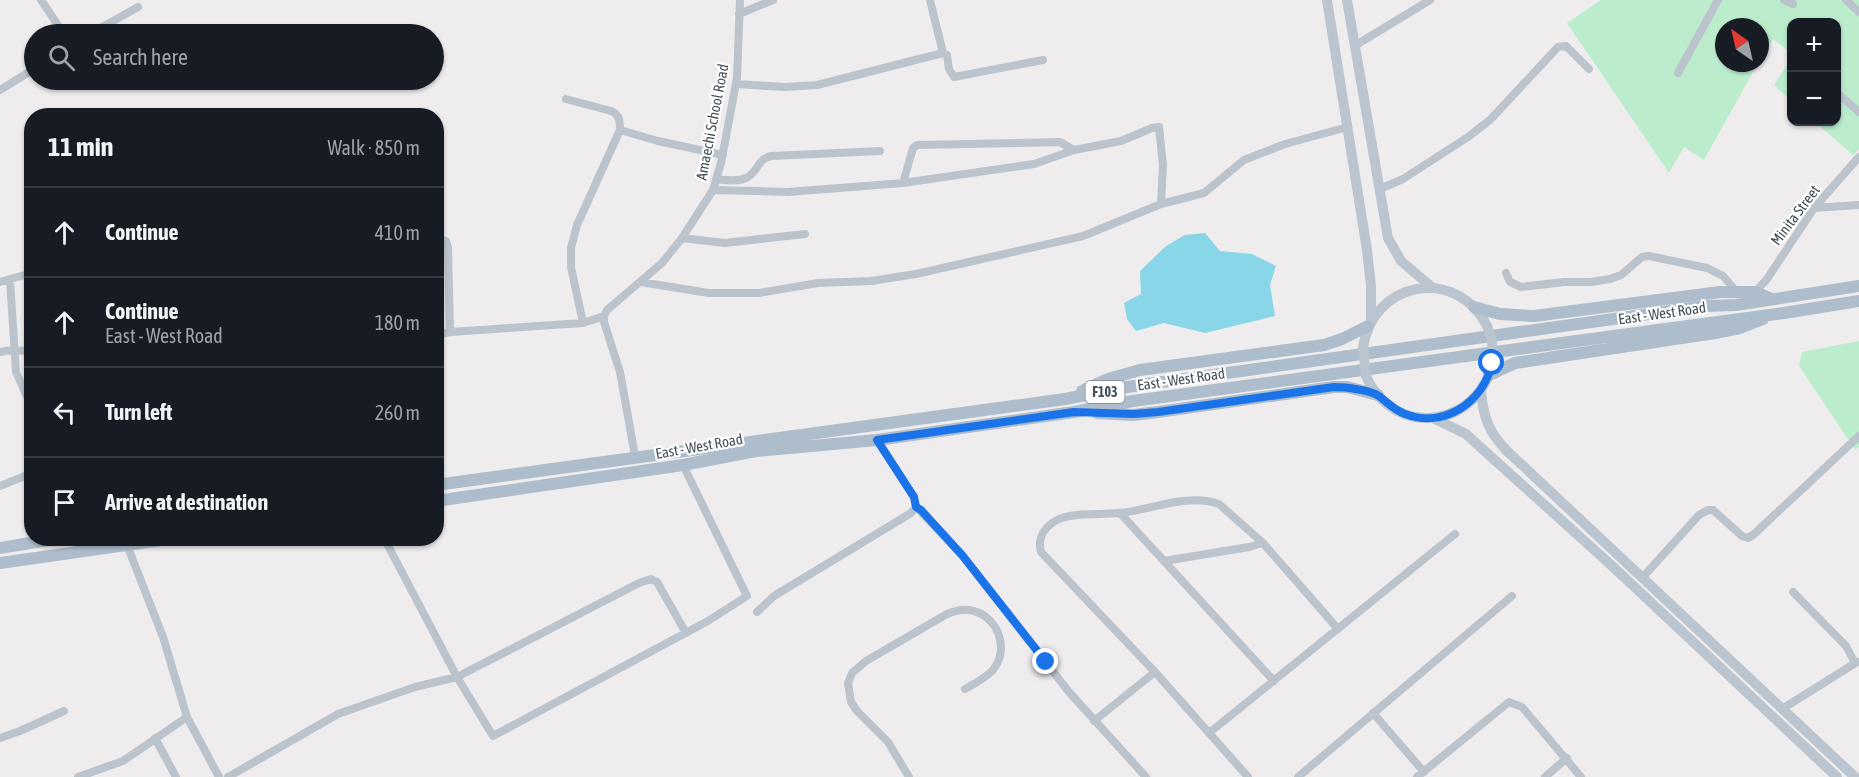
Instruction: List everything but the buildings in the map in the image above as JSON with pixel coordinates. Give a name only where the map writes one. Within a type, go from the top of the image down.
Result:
[{"type":"main road","points":[[1327,0],[1370,277],[1370,323],[1363,348],[1363,365],[1366,376],[1378,395],[1390,406],[1405,414],[1433,418],[1466,434],[1610,564],[1837,777]]},
{"type":"main road","points":[[1347,0],[1388,238],[1395,252],[1410,269],[1433,288]]},
{"type":"main road","name":"East - West Road","points":[[444,483],[1065,399],[1127,387],[1706,306],[1773,300],[1859,286]]},
{"type":"main road","points":[[1065,399],[1122,374],[1324,345],[1342,339],[1370,323],[1382,307],[1395,297],[1416,289],[1433,288],[1455,294],[1474,307],[1500,314],[1534,316],[1679,296],[1736,291],[1755,292],[1773,300]]},
{"type":"main road","name":"East - West Road","points":[[444,500],[683,465],[756,451],[877,440],[1168,396],[1859,301]]},
{"type":"main road","points":[[1433,418],[1460,409],[1481,390],[1489,375],[1493,357],[1492,341],[1487,326],[1474,307]]},
{"type":"main road","points":[[1489,375],[1515,363],[1538,358],[1740,328],[1773,314]]},
{"type":"main road","points":[[1074,412],[1133,414],[1158,412],[1334,387],[1347,387],[1378,395]]},
{"type":"main road","points":[[1481,390],[1488,426],[1494,436],[1855,777]]},
{"type":"main road","points":[[0,548],[24,544]]},
{"type":"main road","points":[[0,563],[121,546]]},
{"type":"street","points":[[41,0],[57,24]]},
{"type":"street","name":"Amaechi School Road","points":[[604,316],[662,263],[682,238],[713,190],[723,155],[736,84],[740,0]]},
{"type":"street","points":[[739,14],[773,0]]},
{"type":"street","points":[[930,0],[943,53],[947,55],[954,77],[1043,60]]},
{"type":"street","points":[[1356,45],[1430,0]]},
{"type":"street","points":[[1678,73],[1718,0]]},
{"type":"street","points":[[1784,0],[1793,4]]},
{"type":"street","points":[[1846,0],[1859,12]]},
{"type":"street","points":[[108,24],[138,7]]},
{"type":"street","points":[[1380,189],[1403,179],[1490,120],[1558,47],[1566,46],[1589,69]]},
{"type":"street","points":[[736,84],[784,87],[817,85],[943,53]]},
{"type":"street","points":[[0,90],[24,75]]},
{"type":"street","points":[[1841,96],[1859,112]]},
{"type":"street","points":[[566,99],[615,113],[620,120],[620,130],[577,225],[571,248],[571,267],[583,323]]},
{"type":"street","points":[[640,282],[709,293],[759,293],[818,283],[871,281],[915,274],[1083,236],[1161,204],[1204,193],[1244,160],[1285,144],[1348,127]]},
{"type":"street","points":[[713,190],[788,192],[903,183],[1034,164],[1074,150],[1121,141],[1152,128],[1159,128],[1163,165],[1161,204]]},
{"type":"street","points":[[620,130],[723,155]]},
{"type":"street","points":[[903,183],[913,148],[917,145],[1060,142],[1074,150]]},
{"type":"street","points":[[716,179],[747,178],[754,174],[762,159],[771,156],[880,151]]},
{"type":"street","name":"Minita Street","points":[[1755,292],[1767,279],[1814,208],[1859,157]]},
{"type":"street","points":[[1814,208],[1859,205]]},
{"type":"street","points":[[682,238],[725,243],[805,234]]},
{"type":"street","points":[[444,240],[448,247],[447,284],[450,332]]},
{"type":"street","points":[[1506,273],[1510,282],[1521,288],[1564,282],[1591,282],[1610,279],[1621,274],[1642,257],[1649,256],[1707,268],[1723,276],[1736,291]]},
{"type":"street","points":[[0,282],[24,276]]},
{"type":"street","points":[[10,280],[13,349],[16,372],[24,390]]},
{"type":"street","points":[[444,333],[583,323],[604,316],[620,372],[635,456]]},
{"type":"street","points":[[0,352],[13,349],[24,351]]},
{"type":"street","points":[[1642,578],[1698,515],[1708,510],[1713,510],[1742,536],[1753,535],[1859,436]]},
{"type":"street","points":[[877,440],[914,497],[916,507],[962,555],[1069,692],[1146,777]]},
{"type":"street","points":[[388,546],[458,677],[493,736],[686,633],[747,596],[683,465]]},
{"type":"street","points":[[0,486],[24,476]]},
{"type":"street","points":[[1248,777],[1155,672],[1041,552],[1039,543],[1043,531],[1058,520],[1071,516],[1120,513],[1180,501],[1212,501],[1219,504],[1263,543],[1338,629]]},
{"type":"street","points":[[757,612],[774,596],[911,513],[916,507]]},
{"type":"street","points":[[1120,513],[1274,681]]},
{"type":"street","points":[[1209,733],[1455,534]]},
{"type":"street","points":[[1164,561],[1263,543]]},
{"type":"street","points":[[128,546],[163,637],[187,717],[219,777]]},
{"type":"street","points":[[228,777],[338,714],[415,687],[458,677],[639,583],[651,579],[657,582],[686,633]]},
{"type":"street","points":[[1782,709],[1857,662],[1846,645],[1793,592]]},
{"type":"street","points":[[1298,777],[1512,596]]},
{"type":"street","points":[[909,777],[888,742],[851,702],[848,683],[852,673],[866,662],[946,614],[959,610],[971,610],[983,615],[993,623],[999,634],[1001,647],[999,659],[992,670],[964,689]]},
{"type":"street","points":[[1094,721],[1155,672]]},
{"type":"street","points":[[1373,713],[1421,774],[1509,702],[1522,707],[1581,777]]},
{"type":"street","points":[[0,738],[64,711]]},
{"type":"street","points":[[78,777],[123,760],[187,717]]},
{"type":"street","points":[[155,738],[176,777]]},
{"type":"street","points":[[1545,777],[1567,758]]},
{"type":"green space","points":[[1601,0],[1859,0],[1859,149],[1853,155],[1820,126],[1841,126],[1841,18],[1787,18],[1787,50],[1773,39],[1769,45],[1769,18],[1715,18],[1715,72],[1753,72],[1704,160],[1684,147],[1669,173],[1567,23]]},
{"type":"green space","points":[[1787,64],[1787,97],[1774,85]]},
{"type":"green space","points":[[1859,341],[1859,447],[1855,450],[1799,366],[1802,352]]},
{"type":"water","points":[[1205,233],[1220,251],[1252,254],[1276,266],[1270,285],[1275,316],[1205,333],[1164,323],[1136,331],[1127,319],[1124,303],[1141,294],[1140,271],[1166,246],[1185,235]]},
{"type":"route","points":[[1046,662],[962,555],[916,507],[914,497],[877,440],[1074,412],[1133,414],[1158,412],[1334,387],[1347,387],[1378,395],[1395,410],[1411,416],[1433,418],[1455,412],[1474,399],[1489,375],[1492,363]]}]
